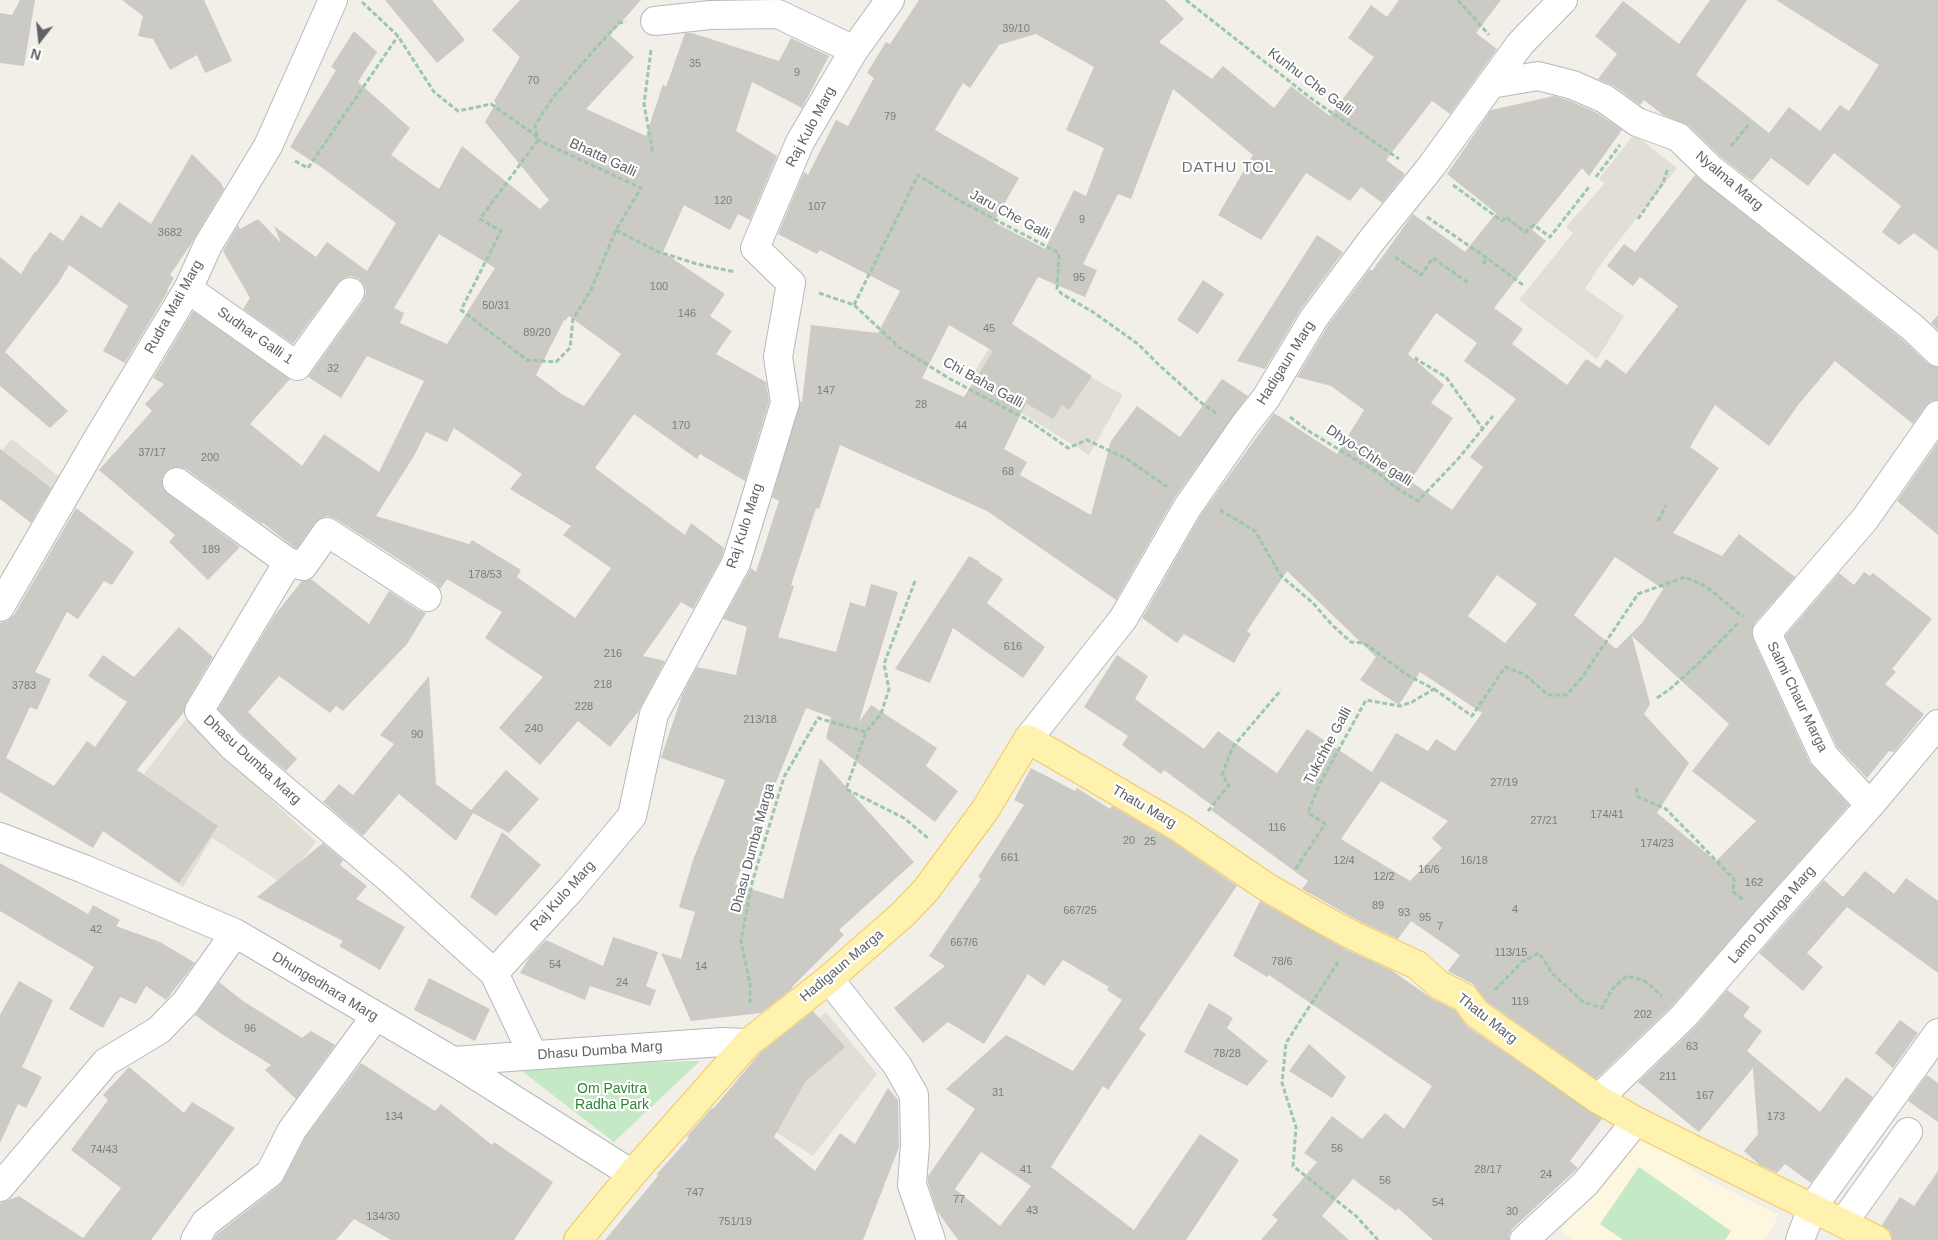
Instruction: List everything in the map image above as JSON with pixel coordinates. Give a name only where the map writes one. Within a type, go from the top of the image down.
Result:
[{"type":"main road","name":"Thatu Marg","points":[[1028,739],[1180,828],[1265,886],[1354,936],[1417,964],[1438,984],[1465,998],[1476,1013],[1598,1099],[1636,1121],[1877,1240]]},
{"type":"main road","name":"Hadigaun Marga","points":[[632,1174],[748,1043],[829,979],[902,915],[926,890],[985,810],[1028,739]]},
{"type":"main road","points":[[578,1240],[632,1174]]},
{"type":"street","name":"Rudra Mati Marg","points":[[0,607],[94,445],[188,289],[208,245],[268,146],[333,0]]},
{"type":"street","name":"Raj Kulo Marg","points":[[494,973],[571,889],[632,816],[654,714],[736,563],[785,403],[778,357],[791,283],[755,248],[800,142],[854,50],[890,0]]},
{"type":"street","name":"Hadigaun Marg","points":[[1028,739],[1123,619],[1187,508],[1246,423],[1266,398],[1314,318],[1372,240],[1418,184],[1520,44],[1563,0]]},
{"type":"street","points":[[655,21],[710,15],[778,14],[854,50]]},
{"type":"street","name":"Nyalma Marg","points":[[1491,84],[1538,76],[1573,85],[1605,99],[1637,122],[1678,136],[1711,169],[1912,326],[1938,352]]},
{"type":"street","name":"Sudhar Galli 1","points":[[188,289],[297,366],[350,292]]},
{"type":"street","name":"Salmi Chaur Marga","points":[[1870,805],[1824,756],[1766,633],[1865,519],[1938,415]]},
{"type":"street","points":[[177,482],[288,562],[303,566],[327,532],[427,597]]},
{"type":"street","name":"Dhasu Dumba Marg","points":[[288,562],[199,711],[232,746],[392,881],[494,973]]},
{"type":"street","name":"Lamo Dhunga Marg","points":[[1598,1099],[1684,1016],[1768,918],[1870,805],[1938,724]]},
{"type":"street","name":"Dhungedhara Marg","points":[[0,837],[84,869],[235,933],[453,1061],[632,1174]]},
{"type":"street","points":[[0,1187],[106,1062],[159,1030],[186,1002],[235,933]]},
{"type":"street","points":[[494,973],[534,1055]]},
{"type":"street","points":[[829,979],[897,1065],[914,1095],[915,1144],[912,1185],[931,1240]]},
{"type":"street","points":[[195,1240],[205,1224],[270,1173],[292,1130],[376,1017]]},
{"type":"street","points":[[1800,1240],[1812,1208],[1938,1034]]},
{"type":"street","name":"Dhasu Dumba Marg","points":[[453,1061],[722,1042],[748,1043]]},
{"type":"street","points":[[1524,1240],[1585,1184],[1636,1121]]},
{"type":"street","points":[[1843,1223],[1908,1132]]},
{"type":"path","points":[[360,0],[398,36],[434,92],[458,111],[491,104],[535,135],[538,140]]},
{"type":"path","name":"Kunhu Che Galli","points":[[1186,0],[1312,99],[1402,161],[1418,184]]},
{"type":"path","points":[[1458,0],[1510,58]]},
{"type":"path","points":[[652,153],[644,104],[655,21],[619,23],[552,99],[535,125],[538,140],[480,219],[501,231],[461,310],[527,360],[556,362],[570,348],[573,319],[591,290],[616,230],[656,252],[697,264],[744,274]]},
{"type":"path","points":[[268,146],[308,168],[398,36]]},
{"type":"path","points":[[1596,177],[1637,122]]},
{"type":"path","points":[[1638,219],[1663,183],[1678,136]]},
{"type":"path","name":"Bhatta Galli","points":[[538,140],[641,188],[616,230]]},
{"type":"path","name":"Jaru Che Galli","points":[[854,305],[918,175],[960,201],[1059,253],[1057,289],[1062,294],[1093,312],[1138,344],[1199,400],[1236,428],[1246,423]]},
{"type":"path","points":[[1418,184],[1502,221],[1506,217],[1525,232],[1534,225],[1550,237],[1589,187]]},
{"type":"path","points":[[1418,184],[1487,258],[1523,285]]},
{"type":"path","points":[[1372,240],[1421,276],[1433,258],[1468,283]]},
{"type":"path","points":[[1483,264],[1487,258]]},
{"type":"path","name":"Chi Baha Galli","points":[[791,283],[854,305],[899,347],[950,380],[1028,420],[1068,448],[1087,440],[1127,459],[1167,488]]},
{"type":"path","points":[[1417,357],[1446,377],[1483,429]]},
{"type":"path","name":"Dhyo-Chhe galli","points":[[1266,398],[1307,430],[1381,475],[1395,487],[1418,501],[1458,459],[1493,416]]},
{"type":"path","points":[[1658,521],[1666,506]]},
{"type":"path","points":[[1187,508],[1217,508],[1255,531],[1281,576],[1312,603],[1351,642],[1364,643],[1409,676],[1434,689],[1472,716],[1505,667],[1524,674],[1548,695],[1568,694],[1583,676],[1638,594],[1685,577],[1706,587],[1744,617],[1698,664],[1670,689],[1656,698]]},
{"type":"path","points":[[915,581],[884,664],[889,689],[880,714],[866,732],[846,789],[904,818],[938,847],[949,861]]},
{"type":"path","name":"Tukchhe Galli","points":[[1265,886],[1288,882],[1325,824],[1308,813],[1319,785],[1366,700],[1400,706],[1412,702],[1434,689]]},
{"type":"path","points":[[1180,828],[1199,813],[1204,816],[1229,785],[1222,775],[1232,748],[1281,690]]},
{"type":"path","name":"Dhasu Dumba Marga","points":[[748,1043],[750,984],[741,940],[752,883],[784,777],[818,718],[866,732]]},
{"type":"path","points":[[1636,788],[1638,797],[1666,810],[1734,878],[1733,892],[1768,918]]},
{"type":"path","points":[[1354,936],[1286,1044],[1282,1083],[1296,1128],[1293,1166],[1356,1216],[1378,1240]]},
{"type":"path","points":[[1476,1013],[1480,1004],[1522,962],[1539,953],[1552,973],[1583,1002],[1602,1008],[1612,989],[1627,976],[1646,981],[1684,1016]]},
{"type":"shaded area","points":[[1634,134],[1677,168],[1605,258],[1585,289],[1624,316],[1597,359],[1519,300],[1573,233],[1566,227],[1605,183],[1599,179]]},
{"type":"shaded area","points":[[1002,328],[1123,395],[1089,455],[969,380]]},
{"type":"shaded area","points":[[12,439],[62,479],[35,511],[0,483],[0,448],[2,450]]},
{"type":"shaded area","points":[[186,719],[316,842],[283,884],[212,838],[183,887],[104,832],[144,774]]},
{"type":"shaded area","points":[[826,1012],[877,1074],[813,1156],[757,1120],[776,1053]]},
{"type":"shaded area","points":[[1638,1126],[1699,1175],[1778,1215],[1770,1233],[1764,1240],[1573,1240],[1561,1233],[1589,1183]]},
{"type":"green space","name":"Om Pavitra Radha Park","points":[[700,1061],[614,1142],[514,1065]]},
{"type":"green space","points":[[1639,1167],[1731,1231],[1725,1240],[1623,1240],[1600,1224]]},
{"type":"building","points":[[20,0],[35,0],[24,66],[0,63],[0,13],[12,15]]},
{"type":"building","points":[[122,0],[204,0],[232,61],[205,73],[197,55],[170,70],[153,39],[138,36],[143,16]]},
{"type":"building","points":[[385,0],[432,0],[465,40],[437,63]]},
{"type":"building","points":[[520,0],[641,0],[610,35],[634,57],[586,109],[646,136],[663,84],[666,87],[685,33],[692,33],[779,61],[791,38],[829,56],[802,108],[752,82],[736,131],[777,156],[750,220],[738,214],[730,230],[684,205],[663,252],[725,294],[710,316],[732,331],[716,354],[766,382],[769,402],[745,481],[700,454],[697,459],[634,414],[595,468],[685,535],[691,523],[724,548],[722,557],[693,609],[681,602],[643,656],[665,661],[638,712],[610,747],[578,721],[540,765],[499,728],[543,677],[485,638],[502,612],[447,579],[440,589],[436,584],[406,564],[336,519],[328,516],[321,518],[315,523],[297,548],[295,548],[186,469],[179,467],[171,468],[165,473],[162,480],[163,488],[168,494],[240,547],[208,580],[169,542],[175,535],[99,470],[152,411],[145,404],[164,384],[153,378],[193,311],[290,379],[250,424],[302,466],[324,434],[379,472],[424,381],[367,356],[341,398],[308,377],[363,301],[366,293],[364,285],[359,279],[351,276],[344,278],[338,283],[293,344],[243,309],[250,298],[223,251],[238,225],[240,229],[258,219],[281,243],[274,226],[316,257],[327,242],[367,271],[396,223],[324,169],[290,147],[336,70],[331,67],[354,31],[377,52],[358,82],[410,128],[391,155],[439,189],[462,146],[540,209],[549,200],[485,122],[496,103],[494,101],[520,57],[492,30]],"holes":[[[439,234],[495,268],[447,344],[400,323],[404,313],[394,308]],[[569,316],[621,354],[584,406],[563,395],[536,375]],[[454,428],[522,474],[510,489],[571,526],[563,535],[611,568],[575,618],[517,577],[521,570],[472,540],[469,544],[376,516],[414,456],[426,432],[447,442]]]},
{"type":"building","points":[[919,0],[1165,0],[1184,19],[1159,42],[1212,79],[1223,66],[1274,108],[1291,86],[1330,116],[1374,57],[1348,38],[1371,5],[1387,17],[1399,0],[1501,0],[1476,33],[1497,49],[1450,114],[1432,101],[1386,160],[1405,174],[1382,203],[1361,187],[1350,201],[1306,173],[1261,240],[1218,215],[1253,155],[1173,89],[1131,199],[1118,194],[1083,264],[1097,270],[1085,297],[1038,277],[1012,324],[1092,376],[1069,410],[1062,405],[1053,419],[1026,403],[1004,449],[1027,462],[1020,475],[1091,515],[1111,441],[1137,406],[1180,437],[1222,379],[1248,396],[1174,499],[1116,600],[987,511],[840,445],[819,509],[816,508],[791,585],[794,586],[778,637],[836,652],[850,602],[865,607],[871,584],[898,592],[859,722],[871,705],[937,748],[926,766],[958,791],[935,822],[826,738],[831,717],[806,708],[735,884],[783,899],[820,758],[914,862],[839,930],[844,935],[793,988],[761,1013],[691,1021],[661,953],[681,959],[695,912],[679,907],[693,860],[725,780],[661,758],[682,695],[697,667],[736,675],[747,627],[723,619],[751,568],[756,572],[779,501],[772,497],[800,401],[802,402],[811,325],[878,333],[900,291],[820,250],[817,254],[778,234],[804,172],[808,175],[836,120],[848,126],[874,78],[867,73],[886,42],[890,44]],"holes":[[[1036,34],[1094,67],[1066,130],[1104,148],[1086,196],[1074,190],[1045,249],[994,222],[1019,178],[935,130],[963,83],[970,88],[999,45]],[[949,325],[993,351],[964,397],[922,378]]]},
{"type":"building","points":[[1710,0],[1747,0],[1696,75],[1769,133],[1789,107],[1820,131],[1840,105],[1849,111],[1879,65],[1776,0],[1938,0],[1938,251],[1914,233],[1899,245],[1882,232],[1901,206],[1834,153],[1808,186],[1771,158],[1752,181],[1721,157],[1689,126],[1663,115],[1644,100],[1640,105],[1614,86],[1598,79],[1617,54],[1595,36],[1623,1],[1679,44]]},
{"type":"building","points":[[1554,96],[1597,113],[1622,130],[1589,176],[1582,168],[1532,230],[1546,241],[1494,308],[1523,329],[1512,344],[1567,385],[1586,359],[1600,368],[1606,359],[1626,374],[1678,306],[1640,277],[1633,286],[1607,266],[1624,244],[1635,252],[1695,175],[1902,339],[1927,363],[1938,367],[1938,400],[1931,401],[1913,424],[1835,361],[1799,404],[1769,446],[1715,405],[1690,447],[1719,468],[1673,533],[1722,556],[1739,534],[1795,577],[1755,623],[1752,630],[1753,639],[1810,763],[1849,805],[1673,1005],[1596,1079],[1487,1002],[1473,984],[1448,971],[1460,955],[1411,921],[1398,939],[1361,922],[1302,889],[1308,881],[1211,810],[1214,807],[1164,770],[1161,774],[1122,745],[1128,736],[1084,707],[1117,655],[1148,676],[1135,699],[1204,749],[1218,731],[1277,773],[1307,729],[1372,772],[1396,733],[1428,751],[1436,739],[1455,751],[1482,713],[1420,672],[1399,705],[1360,680],[1376,657],[1287,571],[1247,631],[1251,634],[1234,663],[1184,634],[1177,643],[1142,618],[1200,516],[1274,413],[1337,454],[1364,410],[1331,386],[1297,377],[1327,327],[1370,269],[1372,271],[1413,214],[1465,252],[1496,213],[1447,174],[1491,110]],"holes":[[[1436,313],[1477,343],[1464,361],[1516,399],[1470,457],[1483,467],[1452,510],[1410,481],[1453,418],[1431,403],[1444,385],[1408,354]],[[1615,557],[1663,589],[1642,623],[1616,649],[1574,615]],[[1497,575],[1537,604],[1505,643],[1468,616]],[[1632,636],[1729,724],[1692,771],[1756,821],[1716,861],[1657,813],[1689,763],[1644,714],[1650,704]],[[1381,781],[1448,821],[1432,838],[1442,848],[1410,881],[1341,839]]]},
{"type":"building","points":[[192,154],[221,183],[224,189],[170,275],[174,278],[168,291],[125,363],[103,351],[128,306],[69,265],[59,282],[5,352],[68,411],[50,428],[0,386],[0,257],[21,274],[35,251],[50,232],[63,241],[81,215],[101,228],[119,202],[151,224]]},
{"type":"building","points":[[1317,235],[1343,252],[1301,309],[1265,369],[1237,361]]},
{"type":"building","points":[[1203,280],[1224,294],[1198,334],[1177,320]]},
{"type":"building","points":[[1938,315],[1938,330],[1931,323]]},
{"type":"building","points":[[1938,442],[1938,535],[1897,501]]},
{"type":"building","points":[[0,449],[51,488],[31,523],[0,499]]},
{"type":"building","points":[[76,508],[134,552],[112,585],[104,581],[78,619],[67,612],[35,672],[51,679],[37,710],[30,707],[6,758],[54,786],[87,741],[95,747],[127,702],[88,676],[103,655],[134,677],[179,627],[213,657],[186,703],[184,712],[137,770],[218,826],[179,883],[103,831],[93,848],[0,792],[0,623],[7,621],[14,615]]},
{"type":"building","points":[[969,556],[1003,579],[987,603],[1045,647],[1023,678],[953,628],[930,683],[895,669]]},
{"type":"building","points":[[1864,572],[1870,576],[1873,573],[1932,619],[1892,669],[1896,672],[1885,684],[1924,714],[1894,752],[1889,751],[1867,778],[1837,747],[1785,636],[1839,573],[1854,585]]},
{"type":"building","points":[[311,579],[369,624],[389,591],[418,610],[426,613],[407,644],[343,711],[336,706],[330,713],[279,676],[248,712],[297,759],[286,771],[243,735],[218,709],[274,616],[302,581]]},
{"type":"building","points":[[429,676],[436,784],[471,810],[506,770],[539,799],[509,833],[473,813],[456,841],[399,794],[363,836],[323,802],[339,784],[353,795],[394,744],[380,735]]},
{"type":"building","points":[[1031,768],[1075,791],[1077,788],[1110,809],[1112,806],[1172,841],[1237,886],[1139,1029],[1146,1034],[1108,1090],[1103,1086],[1051,1167],[1134,1230],[1200,1134],[1239,1160],[1186,1240],[958,1240],[937,1211],[928,1183],[928,1176],[975,1109],[946,1089],[1006,1035],[1073,1071],[1122,1000],[1107,990],[1109,987],[1063,960],[1044,986],[1028,974],[984,1044],[948,1022],[923,1043],[894,1008],[945,966],[929,956],[981,879],[978,877],[1024,805],[1014,800]],"holes":[[[981,1152],[1031,1186],[1000,1226],[955,1189]]]},
{"type":"building","points":[[502,832],[541,865],[496,916],[470,897]]},
{"type":"building","points":[[323,843],[343,860],[340,865],[367,886],[356,899],[405,927],[380,970],[339,946],[343,941],[257,897]]},
{"type":"building","points":[[0,863],[88,914],[93,905],[120,920],[116,926],[160,942],[195,963],[166,1000],[146,986],[136,1004],[120,997],[103,1028],[69,1009],[94,967],[0,911]]},
{"type":"building","points":[[1865,871],[1894,894],[1906,878],[1938,901],[1938,973],[1847,907],[1807,953],[1823,967],[1803,991],[1759,953],[1824,880],[1843,897]]},
{"type":"building","points":[[1260,901],[1347,950],[1391,970],[1431,998],[1455,1010],[1467,1026],[1602,1119],[1570,1161],[1578,1168],[1513,1228],[1509,1235],[1509,1240],[1433,1240],[1398,1208],[1396,1211],[1353,1179],[1322,1216],[1349,1240],[1261,1240],[1278,1220],[1272,1215],[1317,1162],[1304,1153],[1332,1116],[1362,1139],[1385,1113],[1404,1129],[1432,1086],[1269,975],[1267,977],[1233,956]]},
{"type":"building","points":[[613,937],[658,952],[646,986],[656,990],[650,1006],[590,986],[585,1000],[520,973],[529,958],[546,940],[603,966]]},
{"type":"building","points":[[429,978],[490,1009],[475,1041],[414,1010]]},
{"type":"building","points":[[19,981],[53,1000],[22,1067],[42,1077],[26,1108],[18,1104],[0,1143],[0,1015]]},
{"type":"building","points":[[219,982],[243,1001],[302,1038],[311,1031],[335,1045],[296,1099],[265,1070],[271,1065],[195,1015]]},
{"type":"building","points":[[1727,990],[1750,1007],[1743,1016],[1762,1031],[1747,1051],[1820,1112],[1846,1077],[1873,1097],[1811,1183],[1785,1164],[1777,1173],[1760,1165],[1744,1151],[1758,1134],[1753,1068],[1699,1132],[1638,1082],[1695,1027]]},
{"type":"building","points":[[1209,1003],[1233,1018],[1227,1028],[1268,1061],[1247,1086],[1184,1052]]},
{"type":"building","points":[[813,1011],[845,1047],[806,1081],[774,1137],[815,1171],[840,1133],[855,1144],[888,1088],[898,1100],[899,1147],[863,1240],[605,1240],[658,1176],[657,1174],[689,1138],[687,1136],[713,1109],[760,1053]]},
{"type":"building","points":[[1900,1020],[1918,1033],[1893,1068],[1875,1053]]},
{"type":"building","points":[[1309,1044],[1346,1077],[1332,1098],[1289,1071]]},
{"type":"building","points":[[361,1063],[435,1111],[441,1104],[492,1145],[494,1142],[553,1182],[514,1240],[391,1240],[354,1219],[336,1240],[213,1240],[217,1234],[280,1185],[305,1138]]},
{"type":"building","points":[[129,1067],[184,1113],[192,1102],[235,1128],[151,1240],[0,1240],[0,1203],[19,1196],[83,1238],[121,1188],[71,1150],[108,1100],[103,1095]]},
{"type":"building","points":[[1927,1075],[1938,1083],[1938,1122],[1908,1101]]},
{"type":"building","points":[[1938,1171],[1938,1240],[1892,1240],[1890,1231],[1882,1225],[1900,1197],[1914,1206]]},
{"type":"district","name":"DATHU TOL","points":[[1228,168]]}]
